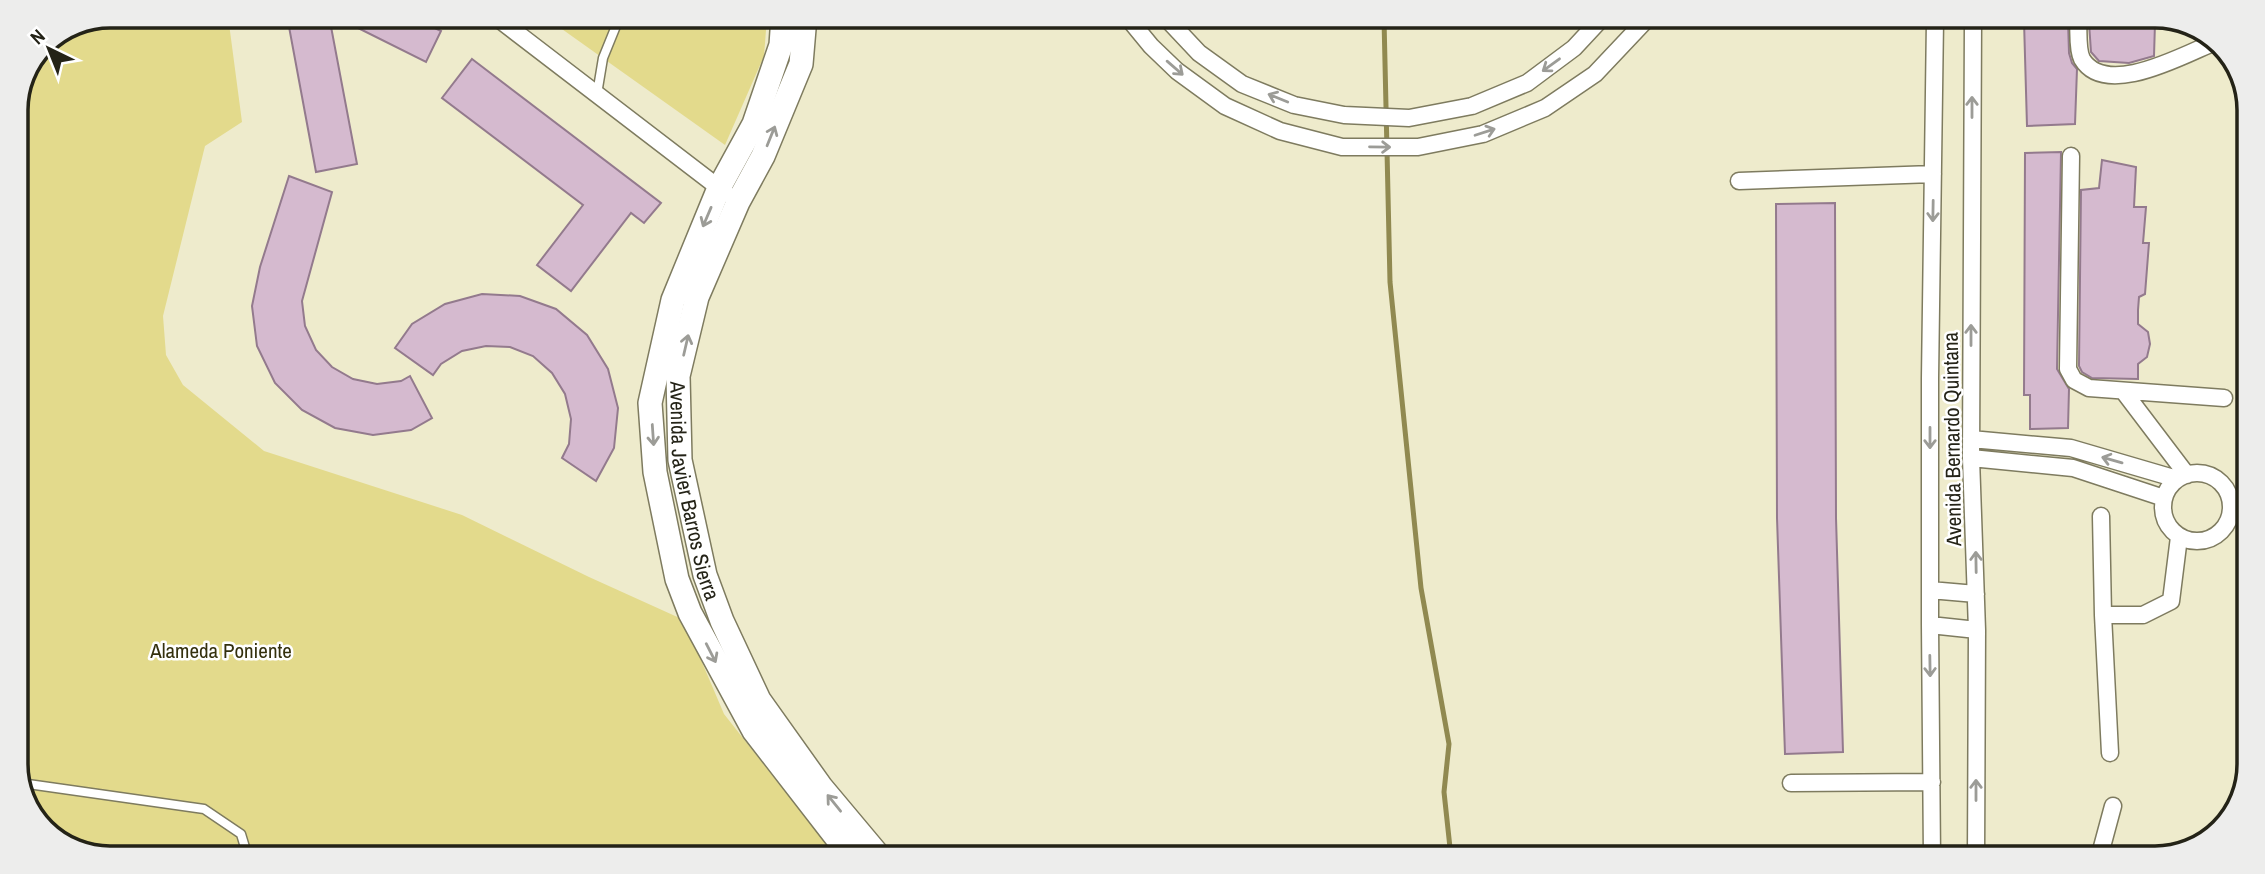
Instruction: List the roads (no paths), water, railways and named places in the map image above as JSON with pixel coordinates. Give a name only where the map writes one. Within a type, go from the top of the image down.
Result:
[{"type":"street","points":[[510,28],[728,195]]},
{"type":"street","name":"Avenida Javier Barros Sierra","points":[[782,28],[780,45],[728,195],[697,297],[678,376],[680,460],[705,575],[722,621],[759,700],[821,787],[870,846]]},
{"type":"street","name":"Avenida Javier Barros Sierra","points":[[804,28],[801,64],[763,156],[728,195],[673,300],[650,402],[655,472],[662,516],[677,579],[690,613],[754,731],[843,846]]},
{"type":"street","points":[[1136,28],[1177,71],[1225,106],[1280,131],[1342,147],[1418,147],[1483,134],[1545,108],[1594,74],[1638,28]]},
{"type":"street","points":[[1175,28],[1199,53],[1242,84],[1294,105],[1344,115],[1409,118],[1472,106],[1527,83],[1574,48],[1593,28]]},
{"type":"street","name":"Avenida Bernardo Quintana","points":[[1932,846],[1930,590],[1935,28]]},
{"type":"street","name":"Avenida Bernardo Quintana","points":[[1973,28],[1971,458],[1977,631],[1976,846]]},
{"type":"street","points":[[2078,28],[2080,56],[2085,63],[2099,72],[2122,76],[2142,72],[2206,46]]},
{"type":"street","points":[[2071,156],[2068,369],[2074,380],[2088,388],[2224,398]]},
{"type":"street","points":[[1739,181],[1933,174]]},
{"type":"street","points":[[2124,392],[2182,477]]},
{"type":"street","points":[[1971,439],[2071,449],[2182,477]]},
{"type":"street","points":[[1971,458],[2073,468],[2164,498]]},
{"type":"street","points":[[2199,473],[2210,476],[2227,490],[2231,512],[2221,532],[2212,538],[2201,541],[2179,537],[2165,520],[2164,498],[2169,487],[2182,477],[2199,473]]},
{"type":"street","points":[[2101,516],[2110,753]]},
{"type":"street","points":[[2103,615],[2143,615],[2171,601],[2179,537]]},
{"type":"street","points":[[1930,590],[1976,594]]},
{"type":"street","points":[[1930,625],[1977,631]]},
{"type":"street","points":[[1791,783],[1932,782]]},
{"type":"street","points":[[2102,846],[2113,806]]},
{"type":"lane","points":[[597,94],[603,58],[615,28]]},
{"type":"lane","points":[[31,784],[204,808],[241,834],[245,846]]},
{"type":"waterway","points":[[1384,28],[1390,282],[1421,588],[1449,744],[1444,792],[1450,846]]},
{"type":"park label","name":"Alameda Poniente","points":[[221,650]]}]
